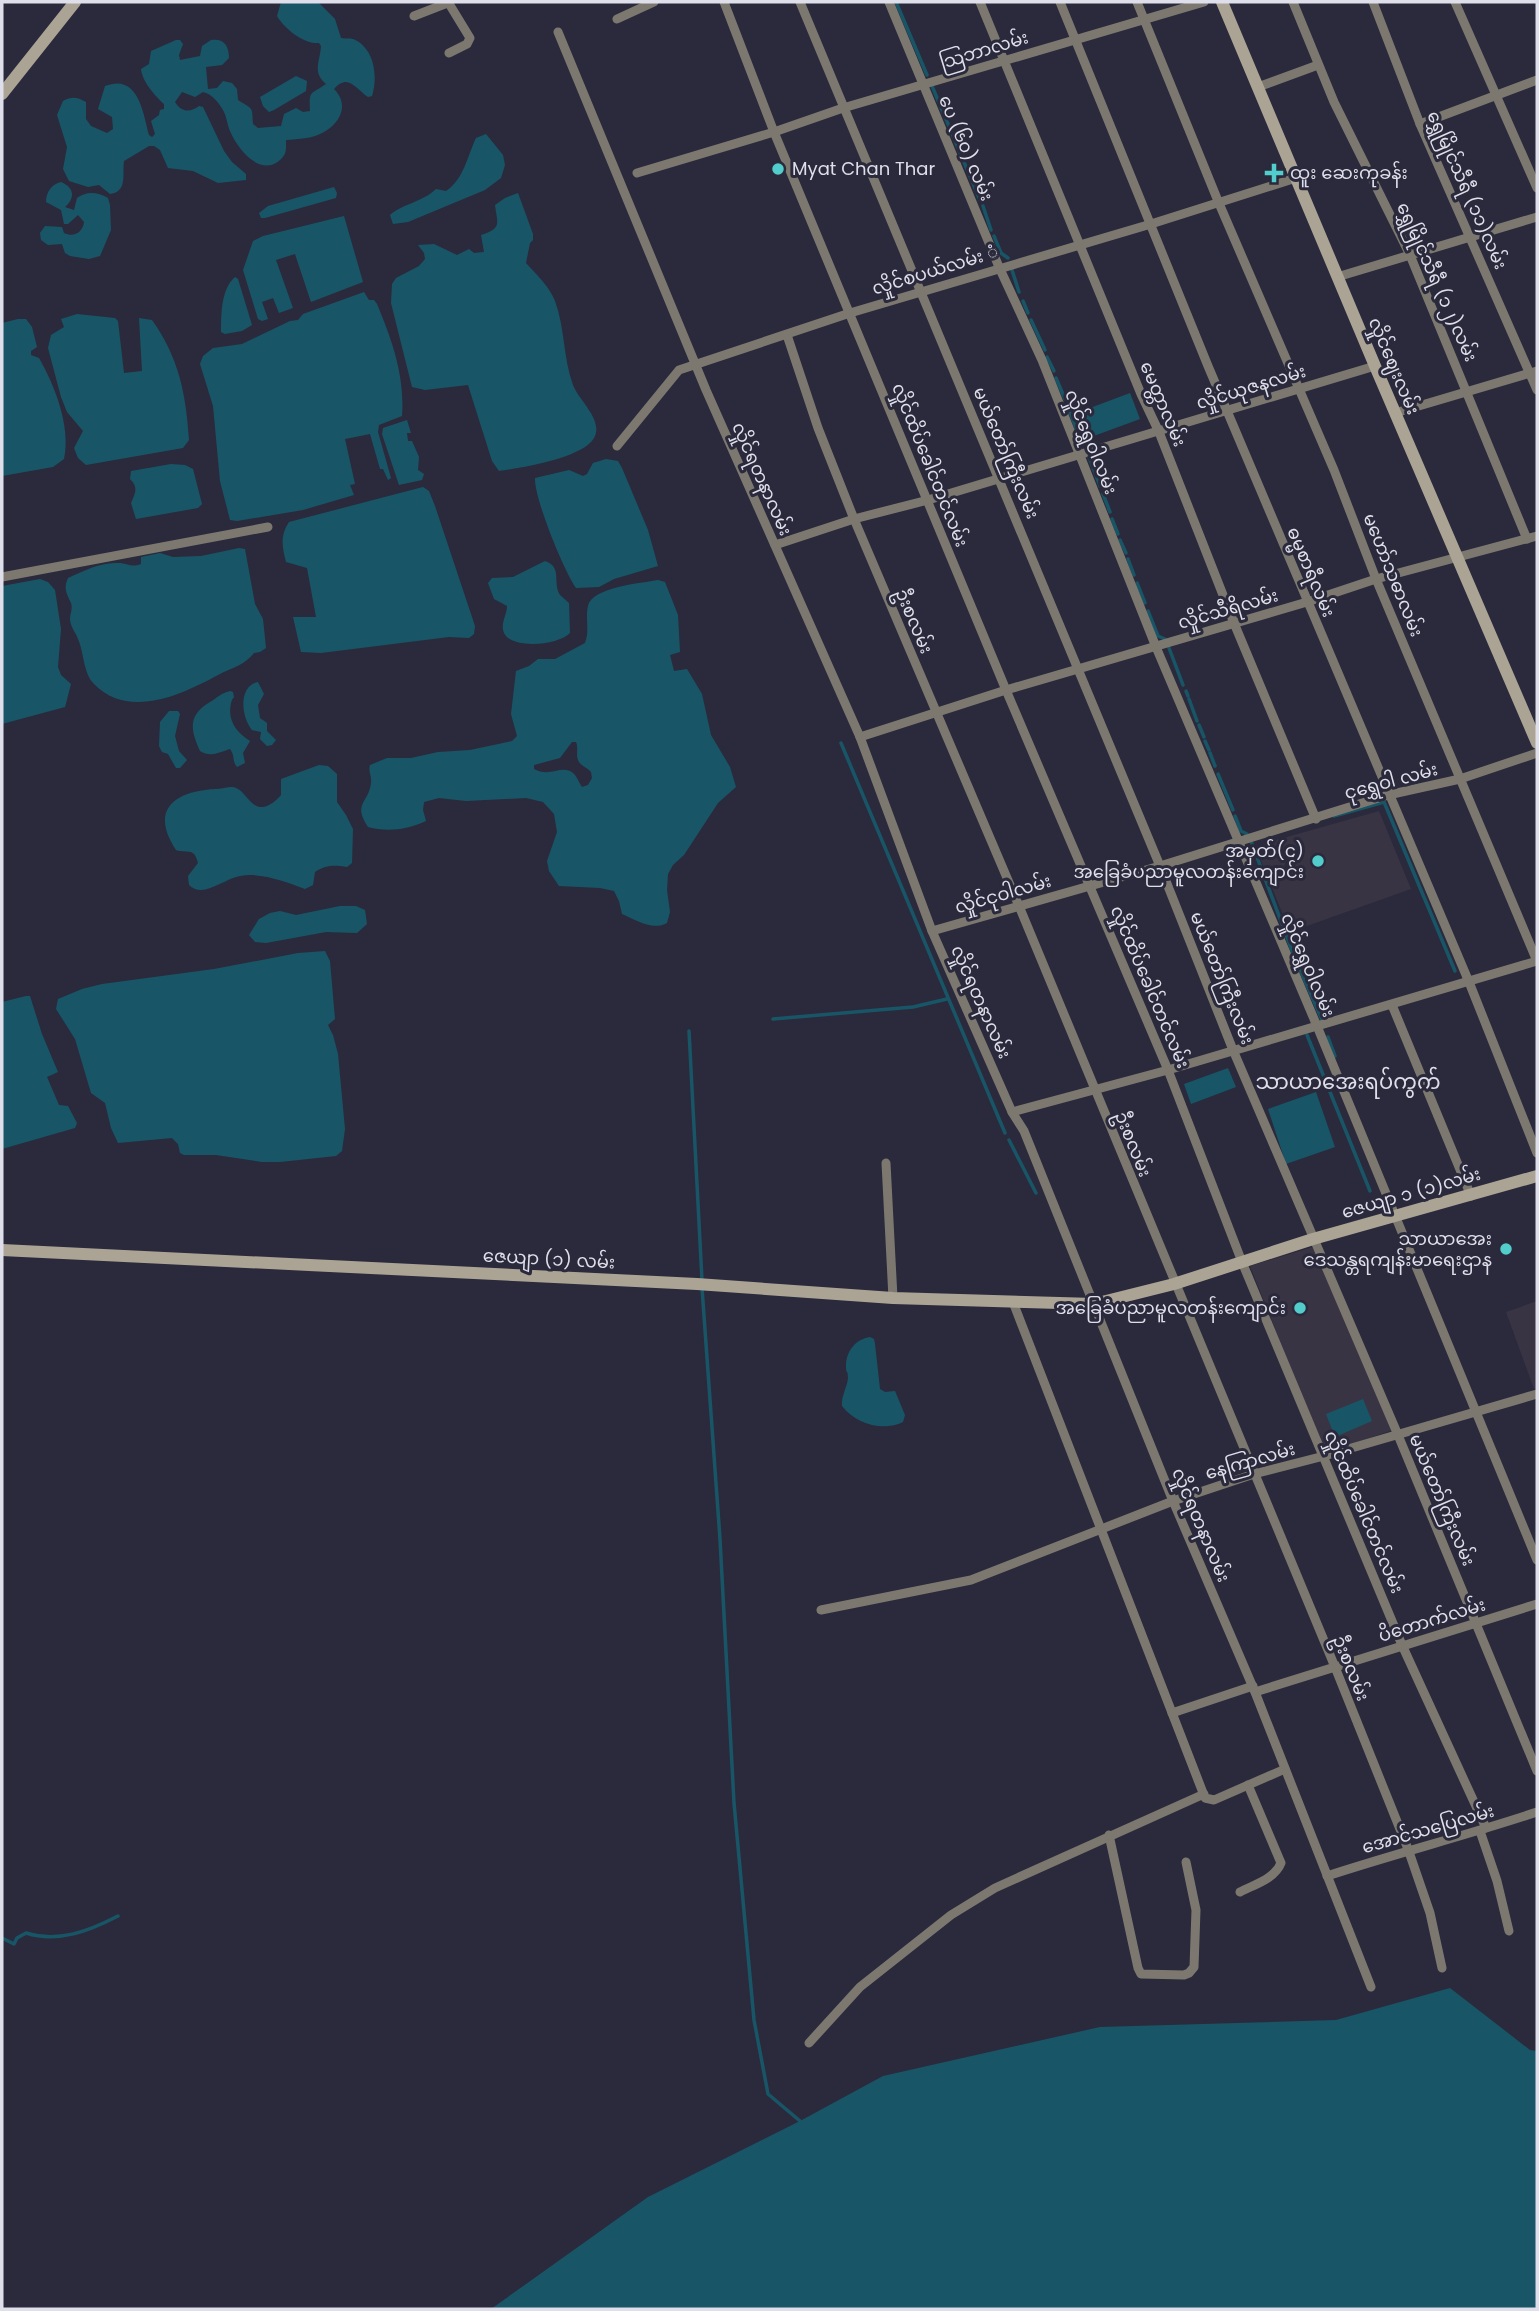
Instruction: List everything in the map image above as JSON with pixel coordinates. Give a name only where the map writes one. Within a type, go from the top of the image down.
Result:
[{"type":"street","points":[[2,94],[75,2]]},
{"type":"street","points":[[414,16],[449,2],[470,38],[467,44],[449,54]]},
{"type":"street","points":[[617,19],[654,2]]},
{"type":"street","name":"လှိုင်ထိပ်ခေါင်တင်လမ်း","points":[[724,2],[774,132],[1006,690],[1168,1070],[1242,1262],[1402,1645],[1483,1829],[1509,1931]]},
{"type":"street","name":"မယ်တော်ကြီးလမ်း","points":[[800,2],[1000,477],[1233,1050],[1398,1435],[1537,1770]]},
{"type":"street","name":"ပေ (၆၀) လမ်း","points":[[889,2],[999,267]]},
{"type":"street","name":"မေတ္တာလမ်း","points":[[980,2],[1316,818]]},
{"type":"street","name":"ဓမ္မစာရီလမ်း","points":[[1059,2],[1307,602],[1469,982],[1537,1153]]},
{"type":"street","points":[[1137,2],[1218,201]]},
{"type":"street","name":"သြဘာလမ်း","points":[[637,173],[844,108],[1204,2]]},
{"type":"street","name":"လှိုင်ဈေးလမ်း","points":[[1222,2],[1537,743]]},
{"type":"street","name":"ရွှေမြိုင်သီရီ (၁၂)လမ်း","points":[[1293,2],[1334,102],[1410,254],[1534,537]]},
{"type":"street","name":"ရွှေမြိုင်သီရီ (၁၁)လမ်း","points":[[1373,2],[1420,124],[1534,372],[1537,390]]},
{"type":"street","points":[[1455,2],[1537,188]]},
{"type":"street","name":"လှိုင်ရတနာလမ်း","points":[[558,32],[706,390],[860,737],[932,931],[1012,1112],[1024,1131],[1173,1501],[1254,1689],[1371,1987]]},
{"type":"street","points":[[1258,87],[1318,65]]},
{"type":"street","points":[[1420,124],[1537,80]]},
{"type":"street","name":"လှိုင်စပယ်လမ်း ံ","points":[[617,446],[679,370],[696,363],[999,267],[1151,224],[1296,178]]},
{"type":"street","name":"မဟော်သဓာလမ်း","points":[[1218,201],[1334,470],[1376,579],[1537,961]]},
{"type":"street","points":[[1337,277],[1537,217]]},
{"type":"street","name":"လှိုင်ရွှေဝါလမ်း","points":[[999,267],[1042,360],[1244,838],[1394,1216],[1537,1560]]},
{"type":"street","name":"ဦးစလမ်း","points":[[786,335],[818,428],[854,519],[1019,906],[1335,1667],[1408,1849],[1430,1913],[1442,1968]]},
{"type":"street","name":"လှိုင်ယုဇနလမ်း","points":[[775,545],[854,519],[928,500],[1375,366]]},
{"type":"street","points":[[1395,413],[1534,372]]},
{"type":"street","points":[[2,577],[268,527]]},
{"type":"street","name":"လှိုင်သီရိလမ်း","points":[[860,737],[1006,690],[1307,602],[1376,579],[1534,537]]},
{"type":"street","name":"ငုရွှေဝါ လမ်း","points":[[1244,838],[1388,794],[1460,779],[1537,753]]},
{"type":"street","name":"လှိုင်ငုဝါလမ်း","points":[[932,931],[1160,866],[1244,838]]},
{"type":"street","points":[[1012,1112],[1168,1070],[1537,961]]},
{"type":"street","points":[[1392,1005],[1471,1195]]},
{"type":"street","points":[[886,1163],[892,1298]]},
{"type":"street","name":"ဇေယျာ ၁ (၁)လမ်း","points":[[1094,1304],[1174,1284],[1313,1239],[1537,1176]]},
{"type":"street","name":"ဇေယျာ (၁) လမ်း","points":[[2,1250],[697,1284],[892,1298],[1094,1304]]},
{"type":"street","points":[[1013,1302],[1204,1794],[1209,1801],[1214,1800],[1285,1769]]},
{"type":"street","name":"နေကြာလမ်း","points":[[821,1610],[971,1580],[1173,1501],[1254,1474],[1537,1394]]},
{"type":"street","name":"ပိတောက်လမ်း","points":[[1172,1713],[1335,1667],[1537,1604]]},
{"type":"street","points":[[1240,1892],[1272,1875],[1281,1863],[1248,1785]]},
{"type":"street","points":[[809,2043],[860,1987],[951,1915],[995,1888],[1204,1794]]},
{"type":"street","name":"အောင်သပြေလမ်း","points":[[1327,1876],[1408,1849],[1537,1812]]},
{"type":"street","points":[[1109,1836],[1141,1974],[1184,1975],[1194,1967],[1196,1909],[1186,1862]]},
{"type":"shaded area","points":[[1379,811],[1411,889],[1290,932],[1255,846]]},
{"type":"shaded area","points":[[1313,1247],[1393,1430],[1325,1453],[1250,1266]]},
{"type":"shaded area","points":[[1537,1301],[1537,1388],[1534,1389],[1506,1312]]},
{"type":"water","points":[[281,2],[318,2],[335,19],[341,38],[353,39],[366,49],[373,64],[375,80],[372,96],[368,97],[347,82],[339,84],[334,89],[342,103],[342,110],[335,123],[315,136],[286,140],[286,151],[282,158],[272,165],[265,165],[250,159],[238,145],[223,110],[212,96],[203,92],[195,97],[182,92],[175,102],[177,105],[186,110],[203,107],[224,151],[246,174],[246,180],[218,183],[193,171],[168,168],[160,150],[149,146],[124,161],[122,186],[116,193],[110,194],[99,185],[88,187],[69,181],[63,169],[67,147],[57,115],[63,101],[75,98],[86,102],[86,119],[91,126],[107,133],[113,129],[112,117],[98,109],[105,86],[116,83],[125,85],[137,97],[149,135],[152,137],[155,134],[151,121],[164,109],[164,104],[146,83],[141,69],[149,64],[151,51],[176,40],[183,44],[180,60],[200,56],[202,46],[211,40],[219,40],[225,44],[229,58],[222,65],[206,67],[208,89],[217,88],[223,81],[232,83],[237,89],[238,100],[251,109],[253,124],[258,128],[281,126],[284,114],[296,108],[303,112],[310,111],[312,94],[326,84],[318,71],[321,46],[295,35],[285,26],[277,16]]},
{"type":"water","points":[[296,76],[307,81],[306,91],[269,112],[260,97]]},
{"type":"water","points":[[486,134],[503,155],[505,165],[501,178],[485,190],[408,222],[393,224],[390,215],[395,211],[436,189],[446,191],[452,186],[461,174],[476,138]]},
{"type":"water","points":[[61,182],[69,187],[72,193],[71,200],[65,207],[74,210],[77,198],[88,193],[108,198],[111,230],[100,256],[89,259],[70,256],[65,253],[62,244],[48,245],[41,240],[40,233],[45,226],[62,227],[64,233],[71,235],[82,229],[84,222],[78,215],[68,224],[64,224],[61,210],[46,202],[50,189]]},
{"type":"water","points":[[334,187],[336,198],[265,218],[261,218],[259,213],[268,206]]},
{"type":"water","points":[[518,193],[533,234],[526,263],[546,285],[555,301],[573,385],[596,424],[596,431],[588,445],[578,451],[536,465],[499,471],[492,461],[468,385],[425,390],[412,387],[391,303],[392,284],[396,278],[419,266],[425,259],[418,245],[434,244],[457,255],[469,249],[474,253],[484,252],[481,235],[496,227],[495,205]]},
{"type":"water","points":[[344,216],[363,282],[311,302],[295,254],[276,260],[293,308],[279,313],[273,298],[262,302],[268,319],[258,319],[243,270],[253,241],[263,236]]},
{"type":"water","points":[[235,277],[238,279],[252,325],[242,331],[225,334],[221,332],[223,302],[227,288]]},
{"type":"water","points":[[364,292],[369,300],[374,300],[377,304],[383,318],[396,359],[401,387],[402,416],[379,425],[378,432],[391,478],[388,480],[383,469],[380,469],[370,434],[345,439],[355,484],[350,485],[354,495],[303,510],[230,520],[220,481],[213,406],[200,364],[203,356],[213,348],[242,344],[290,321],[298,320],[303,314]]},
{"type":"water","points":[[77,314],[115,318],[118,321],[124,373],[142,371],[139,318],[152,320],[169,348],[180,377],[189,440],[183,448],[86,465],[78,458],[74,448],[83,431],[67,412],[48,348],[51,335],[64,327],[61,319]]},
{"type":"water","points":[[26,319],[32,327],[37,347],[31,351],[31,355],[39,358],[56,394],[66,447],[64,459],[53,467],[2,476],[2,323]]},
{"type":"water","points":[[1130,393],[1140,419],[1091,437],[1082,411]]},
{"type":"water","points":[[407,420],[411,433],[407,433],[408,441],[412,441],[419,457],[418,470],[424,474],[422,480],[399,485],[382,434],[383,428]]},
{"type":"water","points":[[606,459],[618,461],[622,468],[648,530],[658,566],[614,579],[599,587],[576,588],[551,534],[539,501],[535,478],[569,470],[583,476],[593,463]]},
{"type":"water","points":[[171,464],[185,465],[193,469],[202,504],[198,508],[136,519],[131,503],[135,485],[130,479],[131,471]]},
{"type":"water","points":[[423,487],[429,491],[435,506],[475,626],[474,634],[469,638],[449,637],[321,653],[301,652],[293,617],[316,617],[307,568],[286,562],[283,541],[289,522]]},
{"type":"water","points":[[245,549],[255,604],[263,619],[266,648],[204,682],[173,696],[156,700],[123,700],[108,695],[94,684],[70,622],[72,605],[66,588],[68,578],[105,564],[138,565],[141,564],[141,557],[160,553],[173,557],[201,556]]},
{"type":"water","points":[[545,561],[554,567],[560,595],[569,603],[570,633],[546,643],[516,642],[504,633],[503,629],[507,606],[494,599],[488,583],[492,578],[513,577]]},
{"type":"water","points":[[40,579],[48,582],[55,590],[61,629],[58,667],[61,675],[71,684],[65,707],[2,724],[2,586]]},
{"type":"water","points":[[658,580],[665,582],[678,615],[680,652],[670,655],[674,671],[687,669],[702,694],[711,735],[730,767],[736,787],[718,803],[684,855],[668,874],[670,912],[667,923],[650,925],[622,914],[614,891],[559,886],[549,871],[547,861],[557,832],[554,814],[543,802],[526,798],[466,801],[439,798],[424,802],[426,821],[419,824],[397,829],[368,827],[361,808],[370,790],[370,765],[387,758],[411,758],[438,752],[470,750],[512,741],[517,736],[511,714],[516,671],[538,659],[555,659],[585,643],[588,606],[598,594],[618,587]],"holes":[[[572,742],[576,742],[579,762],[591,772],[592,778],[588,785],[582,787],[569,771],[545,772],[534,769],[534,765],[560,758]]]},
{"type":"water","points":[[258,682],[264,694],[258,705],[260,718],[267,723],[267,731],[276,740],[267,746],[260,739],[261,732],[252,730],[245,718],[244,696],[247,689]]},
{"type":"water","points":[[230,691],[233,692],[234,698],[230,709],[232,721],[237,730],[250,741],[243,753],[245,763],[237,767],[230,749],[212,754],[200,751],[193,729],[198,712]]},
{"type":"water","points":[[169,711],[178,711],[180,714],[175,736],[179,751],[187,760],[180,768],[176,768],[168,754],[162,752],[159,746],[160,722]]},
{"type":"water","points":[[319,765],[328,766],[337,774],[337,802],[353,829],[352,863],[347,867],[330,866],[315,872],[313,885],[305,889],[256,875],[240,876],[207,889],[195,889],[189,885],[188,876],[198,863],[193,853],[176,850],[168,836],[165,823],[170,805],[189,794],[232,787],[254,804],[263,807],[273,803],[281,795],[281,779]]},
{"type":"water","points":[[340,906],[356,906],[365,910],[367,924],[357,933],[326,932],[266,943],[255,942],[249,935],[259,919],[270,913],[280,911],[296,915]]},
{"type":"water","points":[[325,951],[330,961],[335,1019],[328,1025],[338,1054],[345,1129],[342,1151],[336,1156],[262,1162],[216,1155],[184,1155],[180,1153],[178,1144],[172,1138],[118,1143],[105,1103],[91,1093],[75,1039],[56,1009],[58,999],[102,984]]},
{"type":"water","points":[[30,996],[58,1072],[47,1077],[59,1105],[68,1106],[77,1123],[75,1128],[2,1149],[2,1002]]},
{"type":"water","points":[[1228,1068],[1236,1087],[1191,1104],[1184,1084]]},
{"type":"water","points":[[1316,1092],[1335,1147],[1286,1164],[1268,1109]]},
{"type":"water","points":[[870,1337],[875,1344],[880,1389],[885,1392],[895,1391],[905,1415],[903,1422],[895,1425],[879,1426],[862,1422],[842,1406],[848,1378],[848,1355],[856,1343]]},
{"type":"water","points":[[1363,1399],[1372,1421],[1335,1437],[1326,1414]]},
{"type":"water","points":[[1450,1988],[1530,2050],[1537,2051],[1537,2309],[491,2309],[648,2197],[883,2076],[1100,2027],[1336,2020]]},
{"type":"waterway","points":[[896,2],[927,75]]},
{"type":"waterway","points":[[932,86],[980,200]]},
{"type":"waterway","points":[[983,206],[991,230]]},
{"type":"waterway","points":[[994,236],[1001,253],[1008,258]]},
{"type":"waterway","points":[[1012,270],[1019,292]]},
{"type":"waterway","points":[[1023,301],[1028,313]]},
{"type":"waterway","points":[[1031,320],[1045,350]]},
{"type":"waterway","points":[[1047,357],[1054,371]]},
{"type":"waterway","points":[[1056,378],[1065,399]]},
{"type":"waterway","points":[[1067,404],[1080,439]]},
{"type":"waterway","points":[[1089,457],[1100,486]]},
{"type":"waterway","points":[[1103,494],[1110,512]]},
{"type":"waterway","points":[[1112,519],[1118,534]]},
{"type":"waterway","points":[[1120,540],[1126,553]]},
{"type":"waterway","points":[[1128,559],[1134,575]]},
{"type":"waterway","points":[[1137,583],[1145,603]]},
{"type":"waterway","points":[[1148,611],[1158,636],[1165,639]]},
{"type":"waterway","points":[[1169,648],[1183,685]]},
{"type":"waterway","points":[[1186,691],[1188,696]]},
{"type":"waterway","points":[[1189,699],[1197,721]]},
{"type":"waterway","points":[[1199,725],[1204,737]]},
{"type":"waterway","points":[[1205,741],[1209,750]]},
{"type":"waterway","points":[[841,743],[1005,1133]]},
{"type":"waterway","points":[[1210,753],[1215,766]]},
{"type":"waterway","points":[[1218,774],[1233,810]]},
{"type":"waterway","points":[[1334,816],[1384,802],[1455,971]]},
{"type":"waterway","points":[[1235,816],[1241,831],[1247,834]]},
{"type":"waterway","points":[[1251,841],[1294,956]]},
{"type":"waterway","points":[[1298,965],[1323,1022]]},
{"type":"waterway","points":[[773,1019],[913,1007],[947,999]]},
{"type":"waterway","points":[[689,1031],[702,1280]]},
{"type":"waterway","points":[[1307,1035],[1370,1191]]},
{"type":"waterway","points":[[1328,1037],[1335,1056]]},
{"type":"waterway","points":[[1009,1140],[1036,1193]]},
{"type":"waterway","points":[[702,1288],[720,1539],[734,1803],[754,2020],[768,2094],[800,2121]]},
{"type":"waterway","points":[[2,1938],[14,1944],[17,1938],[26,1933],[50,1937],[74,1934],[118,1916]]},
{"type":"place","name":"Myat Chan Thar","points":[[778,169]]},
{"type":"place","name":"ထူး ဆေးကုခန်း","points":[[1274,173]]},
{"type":"place","name":"အမှတ်(၄) အခြေခံပညာမူလတန်းကျောင်း","points":[[1318,861]]},
{"type":"place","name":"သာယာအေး ဒေသန္တရကျန်းမာရေးဌာန","points":[[1506,1249]]},
{"type":"place","name":"အခြေခံပညာမူလတန်းကျောင်း","points":[[1300,1308]]},
{"type":"district","name":"သာယာအေးရပ်ကွက်","points":[[1348,1082]]}]
